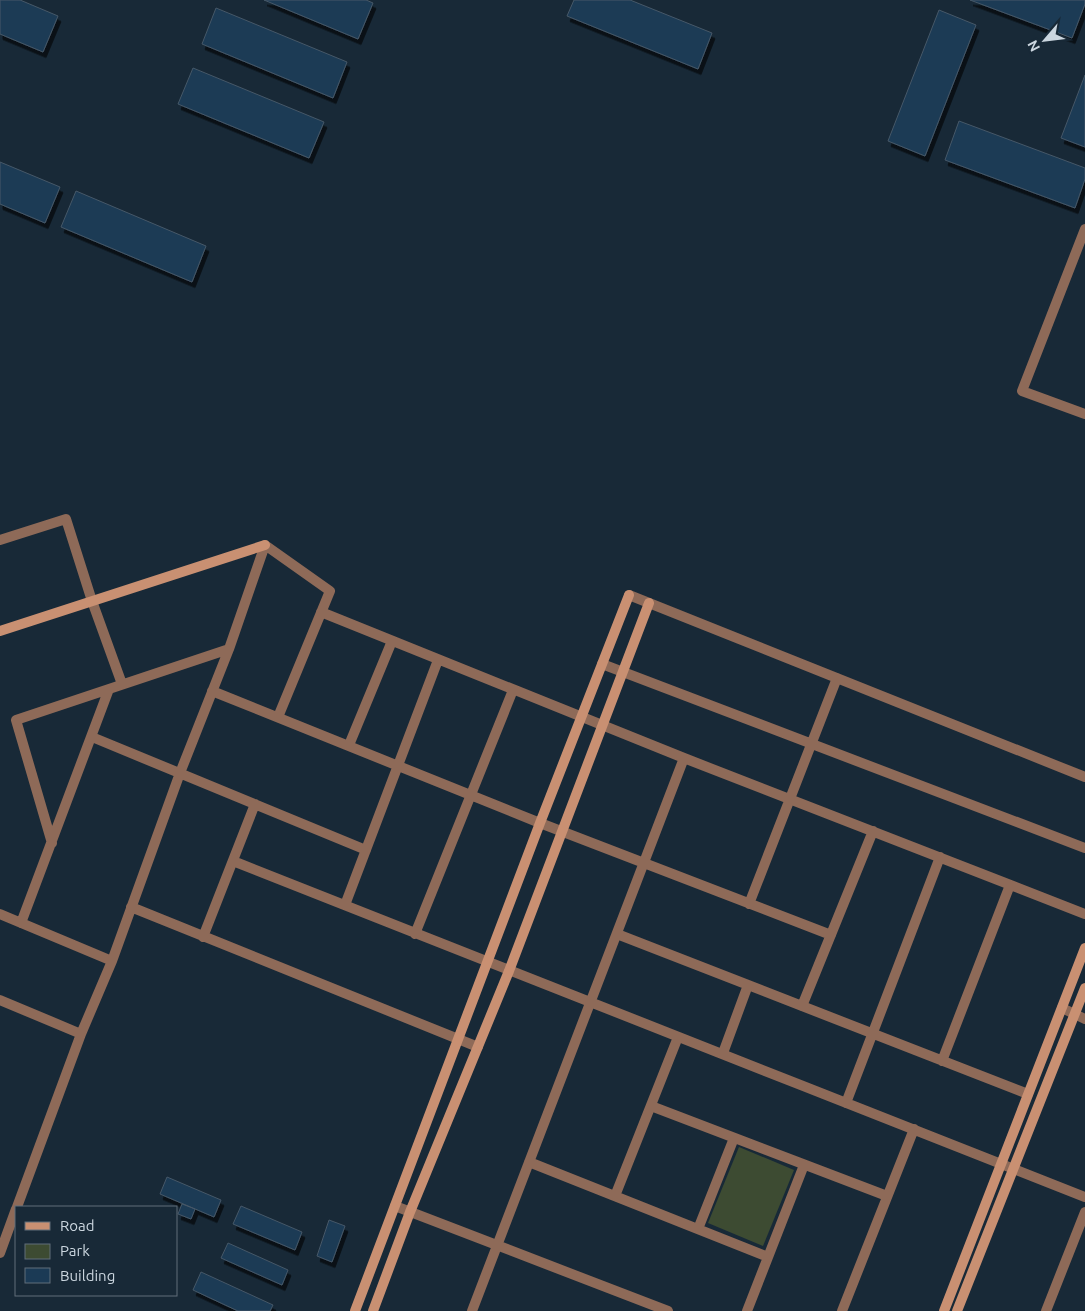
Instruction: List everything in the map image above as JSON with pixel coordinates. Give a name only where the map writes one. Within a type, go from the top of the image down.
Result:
[{"type":"street","points":[[1085,229],[1022,391],[1085,414]]},
{"type":"street","points":[[0,540],[66,519],[92,601],[122,684]]},
{"type":"street","points":[[0,631],[265,545]]},
{"type":"street","points":[[265,545],[330,590],[278,717]]},
{"type":"street","points":[[17,1206],[81,1034],[112,961],[265,545]]},
{"type":"street","points":[[355,1311],[540,823],[629,595],[1085,777]]},
{"type":"street","points":[[373,1311],[410,1212],[508,971],[649,603]]},
{"type":"street","points":[[321,612],[581,718],[1085,914]]},
{"type":"street","points":[[349,746],[392,641]]},
{"type":"street","points":[[52,843],[16,720],[228,649]]},
{"type":"street","points":[[345,905],[438,660]]},
{"type":"street","points":[[602,664],[1085,848]]},
{"type":"street","points":[[749,904],[837,678]]},
{"type":"street","points":[[21,922],[109,689]]},
{"type":"street","points":[[415,934],[513,690]]},
{"type":"street","points":[[212,691],[540,823],[831,935]]},
{"type":"street","points":[[92,737],[366,850]]},
{"type":"street","points":[[472,1311],[684,758]]},
{"type":"street","points":[[204,937],[256,804]]},
{"type":"street","points":[[802,1006],[873,831]]},
{"type":"street","points":[[846,1103],[940,857]]},
{"type":"street","points":[[233,861],[1085,1197]]},
{"type":"street","points":[[942,1061],[1010,885]]},
{"type":"street","points":[[130,908],[478,1047]]},
{"type":"street","points":[[0,914],[112,961]]},
{"type":"street","points":[[617,934],[1028,1094]]},
{"type":"street","points":[[944,1311],[1085,948]]},
{"type":"street","points":[[722,1053],[748,985]]},
{"type":"street","points":[[957,1311],[1085,988]]},
{"type":"street","points":[[0,1000],[81,1034]]},
{"type":"street","points":[[1062,1008],[1085,1019]]},
{"type":"street","points":[[615,1196],[678,1037]]},
{"type":"street","points":[[651,1106],[888,1196]]},
{"type":"street","points":[[842,1311],[914,1129]]},
{"type":"street","points":[[698,1229],[734,1138]]},
{"type":"street","points":[[529,1162],[768,1257]]},
{"type":"street","points":[[747,1311],[804,1164]]},
{"type":"street","points":[[395,1206],[668,1311]]},
{"type":"street","points":[[0,1253],[15,1211]]},
{"type":"street","points":[[1046,1311],[1085,1212]]},
{"type":"green space","points":[[739,1147],[794,1170],[763,1246],[708,1223]]},
{"type":"building","points":[[0,0],[20,0],[58,16],[43,52],[0,34]]},
{"type":"building","points":[[264,0],[366,0],[373,3],[358,39]]},
{"type":"building","points":[[574,0],[630,0],[712,33],[698,69],[567,16]]},
{"type":"building","points":[[970,0],[1085,0],[1085,4],[1072,38]]},
{"type":"building","points":[[216,8],[347,62],[333,98],[202,44]]},
{"type":"building","points":[[939,10],[976,25],[925,156],[888,141]]},
{"type":"building","points":[[193,68],[324,122],[309,158],[178,104]]},
{"type":"building","points":[[1085,75],[1085,147],[1061,138]]},
{"type":"building","points":[[959,121],[1085,168],[1085,179],[1075,208],[945,160]]},
{"type":"building","points":[[0,162],[60,187],[45,223],[0,204]]},
{"type":"building","points":[[76,191],[206,246],[192,282],[61,227]]},
{"type":"building","points":[[167,1177],[221,1200],[214,1217],[160,1194]]},
{"type":"building","points":[[182,1204],[195,1209],[191,1219],[178,1214]]},
{"type":"building","points":[[241,1206],[302,1232],[295,1250],[233,1224]]},
{"type":"building","points":[[329,1220],[345,1226],[332,1262],[317,1256]]},
{"type":"building","points":[[228,1243],[288,1270],[282,1285],[221,1258]]},
{"type":"building","points":[[201,1272],[273,1305],[270,1311],[238,1311],[193,1290]]}]
